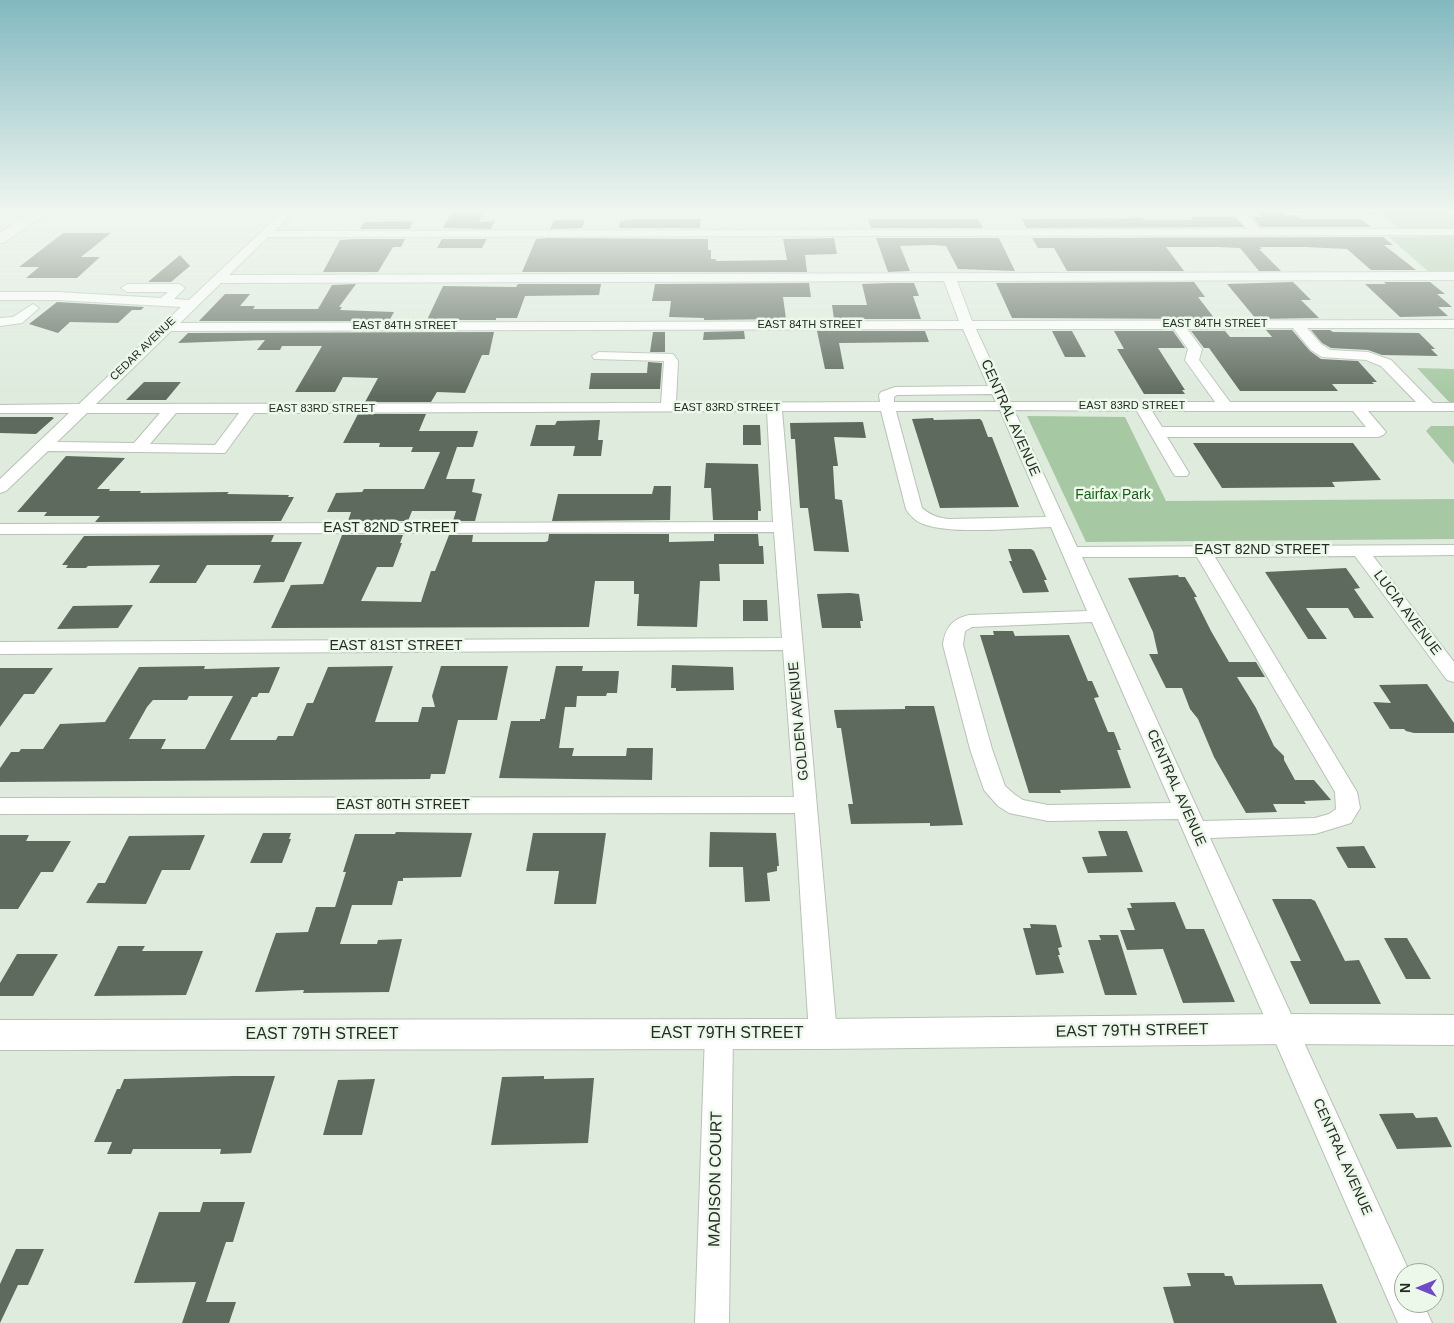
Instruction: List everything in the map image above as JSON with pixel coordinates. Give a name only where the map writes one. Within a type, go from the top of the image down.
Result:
[{"type":"main road","name":"EAST 79TH STREET","points":[[0,1035],[823,1034],[1285,1029],[1454,1030]]},
{"type":"street","name":"CEDAR AVENUE","points":[[0,488],[221,274]]},
{"type":"street","points":[[216,279],[1454,276]]},
{"type":"street","name":"CENTRAL AVENUE","points":[[948,277],[967,324],[1394,1275]]},
{"type":"street","points":[[0,284],[66,284],[60,292]]},
{"type":"street","points":[[0,296],[179,288],[163,302]]},
{"type":"street","points":[[60,292],[189,304]]},
{"type":"street","points":[[0,318],[6,318],[19,307],[33,308],[17,320],[0,322]]},
{"type":"street","points":[[1177,324],[1195,349],[1192,360],[1226,407]]},
{"type":"street","points":[[1296,324],[1321,351],[1336,356],[1368,356],[1378,359],[1390,367],[1429,407]]},
{"type":"street","name":"EAST 84TH STREET","points":[[166,327],[1454,324]]},
{"type":"street","points":[[599,356],[668,357],[671,361],[668,408]]},
{"type":"street","name":"EAST 83RD STREET","points":[[0,409],[887,407],[1001,398],[1142,406],[1454,407]]},
{"type":"street","points":[[1142,406],[1182,473]]},
{"type":"street","points":[[887,407],[911,500],[919,514],[932,522],[956,525],[1056,522]]},
{"type":"street","points":[[1156,432],[1378,432],[1357,407]]},
{"type":"street","name":"GOLDEN AVENUE","points":[[774,408],[823,1034]]},
{"type":"street","points":[[138,448],[171,409]]},
{"type":"street","points":[[43,446],[219,450],[249,409]]},
{"type":"street","name":"EAST 82ND STREET","points":[[0,529],[782,527]]},
{"type":"street","name":"LUCIA AVENUE","points":[[1359,549],[1454,676]]},
{"type":"street","points":[[1098,616],[968,621],[957,626],[954,630],[953,645],[981,749],[995,790],[1017,807],[1048,813],[1315,826],[1333,822],[1344,817],[1350,809],[1350,802],[1346,792],[1202,550]]},
{"type":"street","name":"EAST 82ND STREET","points":[[1069,552],[1454,550]]},
{"type":"street","name":"EAST 81ST STREET","points":[[0,648],[792,644]]},
{"type":"street","name":"EAST 80TH STREET","points":[[0,806],[806,805]]},
{"type":"street","name":"MADISON COURT","points":[[712,1323],[719,1034]]},
{"type":"green space","points":[[1417,368],[1454,369],[1454,404],[1451,404]]},
{"type":"green space","name":"Fairfax Park","points":[[1027,416],[1125,417],[1166,501],[1454,499],[1454,539],[1086,542]]},
{"type":"green space","points":[[1431,426],[1454,426],[1454,464],[1426,431]]},
{"type":"building","points":[[31,274],[82,274],[77,278],[26,278]]},
{"type":"building","points":[[158,274],[181,274],[171,282],[148,282]]},
{"type":"building","points":[[1194,282],[1205,297],[1198,297],[1215,319],[1012,318],[996,283]]},
{"type":"building","points":[[1293,282],[1311,300],[1301,300],[1319,318],[1256,319],[1227,284]]},
{"type":"building","points":[[1384,282],[1430,282],[1445,294],[1437,294],[1452,307],[1438,307],[1448,316],[1400,317],[1365,284],[1386,284]]},
{"type":"building","points":[[809,283],[811,297],[783,297],[786,319],[704,320],[704,318],[669,317],[671,301],[652,301],[655,284]]},
{"type":"building","points":[[914,283],[919,296],[913,296],[921,319],[834,319],[832,305],[867,305],[862,284]]},
{"type":"building","points":[[356,284],[339,307],[342,307],[340,310],[394,312],[389,321],[199,321],[225,294],[250,294],[240,306],[255,306],[253,309],[318,309],[332,285]]},
{"type":"building","points":[[518,284],[601,284],[599,295],[525,296],[517,318],[496,318],[496,320],[427,320],[443,286],[516,287]]},
{"type":"building","points":[[57,302],[144,307],[141,310],[132,310],[118,323],[70,322],[58,333],[29,324]]},
{"type":"building","points":[[1266,330],[1292,330],[1310,351],[1321,359],[1358,361],[1377,382],[1372,382],[1374,384],[1332,384],[1338,391],[1240,391],[1209,348],[1204,348],[1191,331],[1225,331],[1230,337],[1272,337]]},
{"type":"building","points":[[1311,330],[1419,333],[1435,349],[1431,349],[1438,356],[1382,355],[1368,350],[1331,348],[1322,343]]},
{"type":"building","points":[[744,331],[745,339],[703,340],[704,332]]},
{"type":"building","points":[[817,331],[925,331],[929,342],[839,343],[844,369],[825,369]]},
{"type":"building","points":[[1052,331],[1072,331],[1086,357],[1065,357]]},
{"type":"building","points":[[1114,331],[1173,331],[1185,348],[1158,348],[1185,390],[1182,390],[1185,394],[1144,394],[1117,349],[1124,349]]},
{"type":"building","points":[[494,332],[489,355],[482,355],[465,393],[437,392],[431,402],[365,402],[378,378],[343,377],[335,392],[295,392],[322,346],[282,346],[280,350],[257,350],[265,340],[178,343],[188,333]]},
{"type":"building","points":[[653,332],[665,332],[665,352],[650,352]]},
{"type":"building","points":[[648,362],[662,363],[660,389],[589,389],[591,373],[647,373]]},
{"type":"building","points":[[144,382],[181,382],[166,400],[126,400]]},
{"type":"building","points":[[358,414],[426,414],[419,431],[478,431],[473,447],[457,447],[446,479],[475,479],[472,492],[482,494],[475,521],[453,521],[456,511],[412,511],[408,521],[348,521],[351,512],[327,512],[336,493],[362,492],[364,489],[424,489],[440,452],[411,452],[413,447],[379,447],[380,443],[343,443]]},
{"type":"building","points":[[0,417],[54,418],[36,434],[0,433]]},
{"type":"building","points":[[933,418],[934,420],[980,419],[982,421],[988,437],[992,437],[1019,507],[940,508],[912,419]]},
{"type":"building","points":[[600,420],[598,440],[603,440],[601,456],[573,456],[575,446],[530,446],[536,425],[555,425],[557,421]]},
{"type":"building","points":[[863,422],[866,438],[834,437],[838,466],[833,466],[835,499],[842,500],[849,552],[814,551],[808,508],[800,508],[795,439],[791,439],[790,423]]},
{"type":"building","points":[[743,425],[760,425],[761,445],[743,445]]},
{"type":"building","points":[[1193,443],[1353,443],[1381,480],[1332,482],[1335,487],[1222,488]]},
{"type":"building","points":[[66,456],[125,458],[97,489],[141,491],[140,493],[229,492],[227,494],[289,495],[288,497],[294,497],[281,521],[95,522],[100,516],[44,516],[47,512],[17,512]]},
{"type":"building","points":[[706,463],[758,464],[761,511],[758,511],[758,520],[713,520],[711,488],[704,488]]},
{"type":"building","points":[[654,486],[671,486],[670,520],[552,521],[558,494],[652,494]]},
{"type":"building","points":[[549,534],[669,534],[669,542],[714,541],[714,534],[758,534],[759,546],[763,546],[764,564],[719,564],[720,581],[700,581],[697,627],[637,626],[639,594],[634,594],[634,581],[595,581],[589,627],[271,628],[291,585],[323,584],[342,535],[403,535],[393,567],[377,567],[361,601],[421,602],[431,571],[435,571],[449,535],[473,535],[472,542],[545,542],[548,541]]},
{"type":"building","points":[[274,535],[271,542],[302,542],[284,582],[253,583],[261,565],[207,565],[196,583],[149,583],[160,565],[66,568],[68,565],[62,565],[84,536]]},
{"type":"building","points":[[1008,549],[1031,549],[1034,551],[1047,580],[1044,580],[1049,592],[1023,593],[1009,561],[1012,561]]},
{"type":"building","points":[[1346,568],[1360,588],[1354,589],[1374,618],[1354,618],[1348,608],[1306,608],[1327,639],[1308,639],[1265,572]]},
{"type":"building","points":[[1178,575],[1179,577],[1185,577],[1197,597],[1194,597],[1229,662],[1256,662],[1265,677],[1237,677],[1256,708],[1274,746],[1284,756],[1284,760],[1295,780],[1314,780],[1331,800],[1304,801],[1306,804],[1273,804],[1277,812],[1246,813],[1214,757],[1198,719],[1190,709],[1182,688],[1166,688],[1149,654],[1158,654],[1153,632],[1128,578]]},
{"type":"building","points":[[817,594],[859,594],[863,621],[860,621],[861,628],[822,628]]},
{"type":"building","points":[[743,600],[767,600],[768,621],[743,621]]},
{"type":"building","points":[[133,605],[118,628],[57,629],[73,606]]},
{"type":"building","points":[[993,631],[1013,631],[1015,636],[1069,635],[1088,681],[1092,681],[1099,697],[1094,698],[1108,732],[1114,732],[1121,750],[1117,750],[1131,788],[1060,790],[1061,793],[1029,793],[980,635],[994,635]]},
{"type":"building","points":[[672,665],[733,667],[734,690],[676,691],[676,688],[671,688]]},
{"type":"building","points":[[205,666],[204,669],[280,667],[269,693],[259,693],[257,697],[252,697],[230,740],[276,740],[278,736],[293,736],[307,703],[313,703],[328,667],[393,666],[375,722],[418,722],[422,707],[435,707],[432,696],[441,666],[508,666],[497,720],[458,720],[445,774],[431,774],[430,779],[0,782],[0,768],[11,752],[19,752],[21,749],[43,749],[60,724],[105,722],[139,667]],"holes":[[[189,696],[233,696],[205,749],[161,749],[166,739],[129,739],[153,700],[187,700]]]},
{"type":"building","points":[[556,666],[583,666],[582,671],[619,671],[617,693],[607,693],[606,696],[577,696],[576,707],[565,707],[559,748],[574,748],[572,756],[626,756],[627,748],[653,748],[652,780],[499,778],[511,721],[540,721],[540,719],[545,719]]},
{"type":"building","points":[[0,668],[53,668],[34,694],[24,694],[0,727]]},
{"type":"building","points":[[1427,684],[1454,723],[1454,733],[1414,733],[1404,729],[1390,729],[1373,702],[1391,703],[1379,685]]},
{"type":"building","points":[[905,706],[934,706],[963,825],[930,826],[930,823],[851,824],[848,804],[853,804],[841,728],[837,728],[834,710],[905,709]]},
{"type":"building","points":[[1098,831],[1127,831],[1143,872],[1088,873],[1082,857],[1107,856]]},
{"type":"building","points":[[396,832],[472,833],[461,877],[403,878],[403,881],[398,881],[392,905],[352,905],[340,944],[377,944],[378,940],[402,939],[389,992],[303,993],[304,990],[255,992],[276,933],[308,932],[316,907],[335,907],[346,872],[343,872],[355,834],[395,834]]},
{"type":"building","points":[[710,832],[776,833],[779,866],[777,866],[777,871],[767,873],[770,901],[745,902],[743,867],[709,867]]},
{"type":"building","points":[[263,833],[291,833],[289,839],[291,839],[282,863],[250,863]]},
{"type":"building","points":[[533,833],[606,833],[596,904],[554,904],[559,871],[526,871]]},
{"type":"building","points":[[0,835],[29,835],[26,841],[71,841],[53,872],[41,872],[18,909],[0,909]]},
{"type":"building","points":[[205,835],[190,870],[162,870],[146,904],[86,903],[98,883],[105,883],[129,836]]},
{"type":"building","points":[[1364,846],[1376,868],[1348,868],[1336,847]]},
{"type":"building","points":[[1272,899],[1311,899],[1315,901],[1345,961],[1359,960],[1381,1004],[1310,1004],[1290,961],[1301,961]]},
{"type":"building","points":[[1175,902],[1186,929],[1204,929],[1235,1002],[1183,1003],[1163,949],[1127,950],[1120,930],[1135,930],[1127,908],[1132,908],[1130,903]]},
{"type":"building","points":[[1030,924],[1056,925],[1062,947],[1058,948],[1060,955],[1058,955],[1064,973],[1036,975],[1023,928],[1031,928]]},
{"type":"building","points":[[1099,935],[1118,935],[1137,995],[1105,995],[1088,940],[1101,940]]},
{"type":"building","points":[[1384,938],[1407,938],[1431,979],[1406,979]]},
{"type":"building","points":[[118,946],[145,946],[142,951],[203,951],[186,995],[94,996]]},
{"type":"building","points":[[17,954],[58,954],[33,996],[0,996],[0,983]]},
{"type":"building","points":[[275,1076],[251,1153],[220,1154],[221,1149],[133,1149],[131,1154],[107,1154],[112,1142],[94,1142],[117,1089],[120,1089],[124,1079]]},
{"type":"building","points":[[544,1076],[544,1079],[594,1078],[588,1143],[491,1145],[502,1077]]},
{"type":"building","points":[[375,1079],[362,1135],[323,1135],[338,1080]]},
{"type":"building","points":[[1413,1113],[1416,1118],[1437,1117],[1452,1147],[1397,1149],[1379,1114]]},
{"type":"building","points":[[203,1202],[245,1202],[233,1242],[226,1242],[206,1302],[236,1302],[229,1323],[182,1323],[196,1282],[134,1283],[159,1212],[200,1212]]},
{"type":"building","points":[[16,1249],[44,1249],[28,1285],[18,1285],[0,1323],[0,1284]]},
{"type":"building","points":[[1187,1273],[1224,1273],[1225,1276],[1232,1276],[1235,1285],[1322,1284],[1337,1323],[1174,1323],[1163,1287],[1191,1286]]}]
